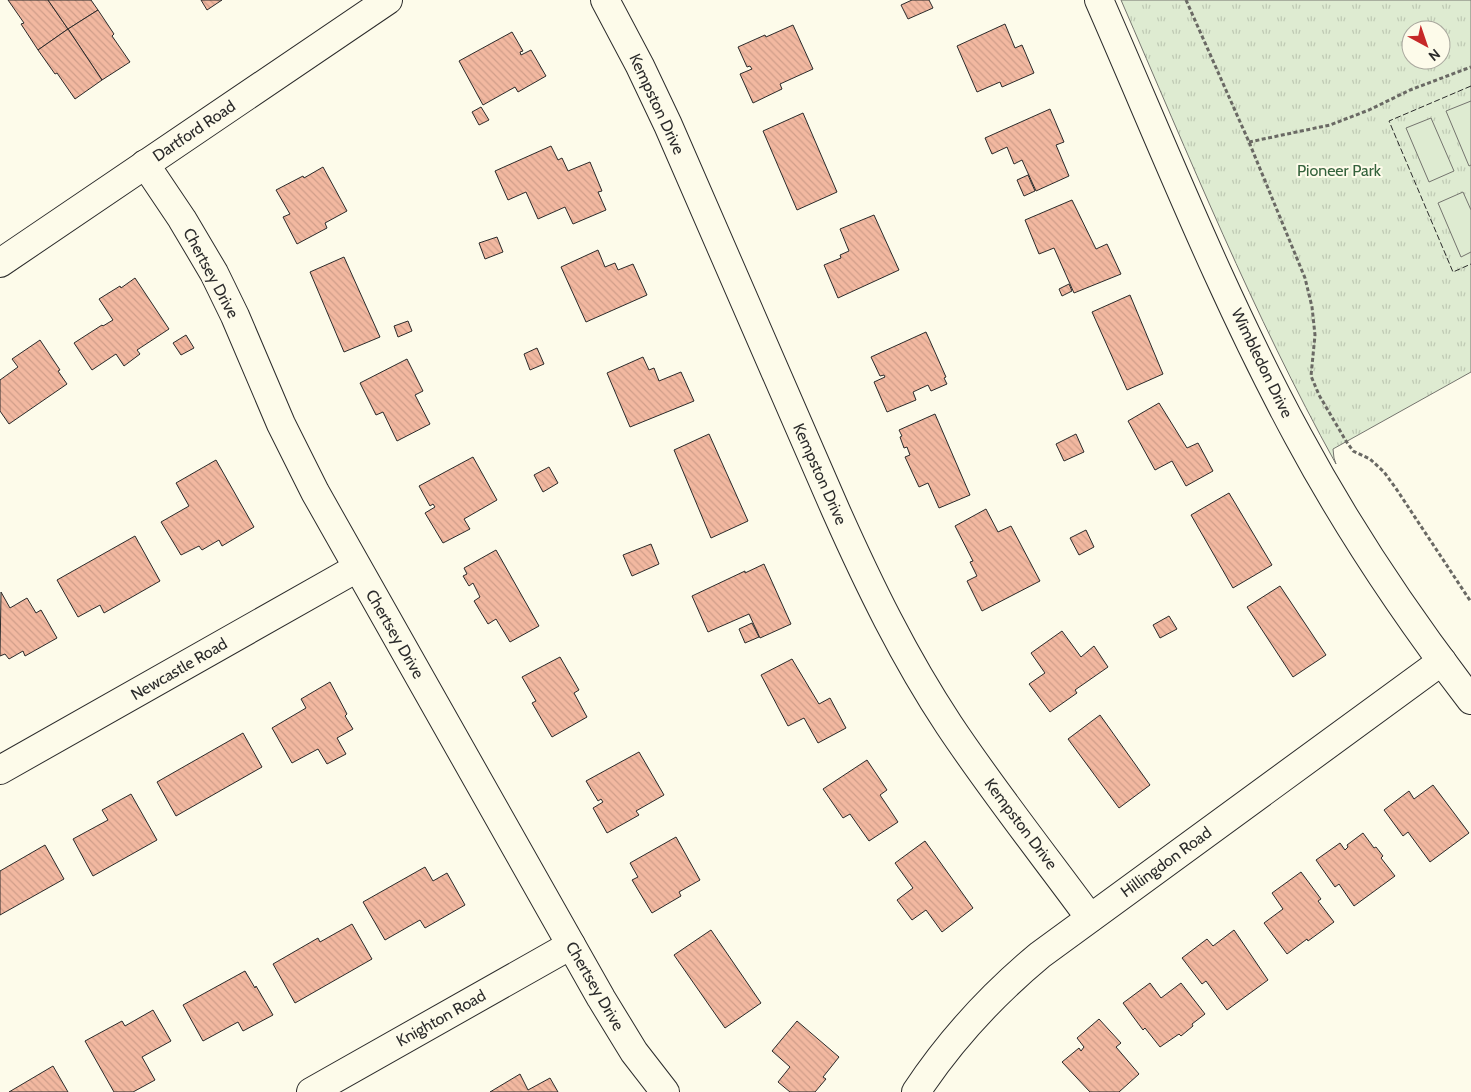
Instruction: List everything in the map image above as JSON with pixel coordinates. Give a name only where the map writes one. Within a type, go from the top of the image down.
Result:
[{"type":"street","name":"Dartford Road","points":[[0,263],[388,0]]},
{"type":"street","name":"Kempston Drive","points":[[605,0],[640,66],[677,144],[836,511],[862,569],[896,636],[959,739],[1090,918]]},
{"type":"street","name":"Wimbledon Drive","points":[[1099,0],[1214,263],[1280,402],[1362,545],[1394,594],[1471,700]]},
{"type":"street","name":"Chertsey Drive","points":[[145,164],[186,225],[214,273],[235,316],[297,459],[358,568],[620,1029],[642,1063],[665,1092]]},
{"type":"street","name":"Newcastle Road","points":[[0,770],[358,568]]},
{"type":"street","name":"Hillingdon Road","points":[[916,1092],[953,1041],[984,1005],[1040,955],[1442,661]]},
{"type":"street","name":"Knighton Road","points":[[311,1092],[571,945]]},
{"type":"path","points":[[1186,0],[1249,142],[1305,278],[1312,307],[1315,335],[1310,376],[1340,433],[1353,450],[1370,459],[1384,472],[1471,602]]},
{"type":"path","points":[[1249,142],[1330,125],[1410,90],[1471,67]]},
{"type":"green space","name":"Pioneer Park","points":[[1121,0],[1471,0],[1471,372],[1333,449],[1336,464],[1249,292]]},
{"type":"green space","points":[[1471,101],[1471,165],[1469,166],[1446,111]]},
{"type":"green space","points":[[1431,118],[1454,171],[1429,182],[1406,128]]},
{"type":"green space","points":[[1463,192],[1471,210],[1471,252],[1461,257],[1438,203]]},
{"type":"building","points":[[8,0],[48,0],[68,29],[38,50],[21,24],[24,23]]},
{"type":"building","points":[[48,0],[91,0],[98,10],[68,29]]},
{"type":"building","points":[[201,0],[222,0],[207,10]]},
{"type":"building","points":[[912,0],[929,0],[933,8],[908,19],[901,5]]},
{"type":"building","points":[[98,10],[114,34],[112,36],[130,62],[102,80],[68,29]]},
{"type":"building","points":[[1005,24],[1015,48],[1022,45],[1034,73],[1002,87],[1000,82],[977,92],[957,46]]},
{"type":"building","points":[[793,25],[813,69],[780,84],[782,89],[753,103],[740,74],[752,69],[750,66],[747,67],[738,47]]},
{"type":"building","points":[[68,29],[102,80],[75,99],[38,50]]},
{"type":"building","points":[[512,32],[523,51],[520,52],[521,55],[531,50],[546,76],[518,92],[515,87],[483,105],[459,61]]},
{"type":"building","points":[[481,107],[489,120],[479,125],[472,112]]},
{"type":"building","points":[[1050,109],[1064,142],[1056,145],[1069,176],[1036,191],[1022,160],[1014,164],[1007,147],[992,154],[985,138]]},
{"type":"building","points":[[803,113],[837,192],[797,210],[763,131]]},
{"type":"building","points":[[551,146],[558,160],[562,158],[568,171],[590,162],[602,191],[598,192],[606,210],[573,224],[565,207],[538,219],[526,192],[508,200],[495,171]]},
{"type":"building","points":[[323,167],[347,211],[325,223],[327,228],[297,244],[283,217],[290,214],[276,190],[303,176],[304,178]]},
{"type":"building","points":[[1028,175],[1035,191],[1024,196],[1017,180]]},
{"type":"building","points":[[1072,200],[1096,249],[1107,244],[1121,274],[1074,293],[1054,248],[1039,254],[1025,220]]},
{"type":"building","points":[[874,215],[899,270],[838,298],[824,265],[841,258],[840,255],[849,251],[840,229]]},
{"type":"building","points":[[497,237],[503,252],[485,259],[479,243]]},
{"type":"building","points":[[598,250],[605,267],[615,263],[618,270],[633,264],[647,295],[586,322],[561,267]]},
{"type":"building","points":[[344,257],[380,337],[344,352],[310,272]]},
{"type":"building","points":[[135,278],[169,329],[137,350],[140,354],[124,366],[116,354],[92,370],[74,343],[113,320],[99,299],[120,286],[121,288]]},
{"type":"building","points":[[1069,284],[1072,291],[1062,296],[1059,289]]},
{"type":"building","points":[[1130,295],[1163,374],[1127,390],[1092,312]]},
{"type":"building","points":[[408,321],[412,331],[398,337],[394,326]]},
{"type":"building","points":[[926,332],[946,377],[944,378],[947,384],[931,391],[928,385],[913,392],[916,400],[887,412],[874,382],[885,377],[884,375],[880,376],[871,357]]},
{"type":"building","points":[[186,335],[194,348],[181,355],[173,343]]},
{"type":"building","points":[[40,340],[67,384],[9,424],[0,411],[0,380],[18,367],[12,359]]},
{"type":"building","points":[[537,348],[544,364],[530,370],[524,354]]},
{"type":"building","points":[[643,357],[649,370],[654,368],[659,381],[681,372],[694,401],[630,427],[607,373]]},
{"type":"building","points":[[407,359],[423,391],[415,395],[430,424],[397,441],[383,412],[376,415],[360,383]]},
{"type":"building","points":[[1159,403],[1187,448],[1198,443],[1213,471],[1186,486],[1172,461],[1155,470],[1128,421]]},
{"type":"building","points":[[935,414],[970,495],[939,508],[928,483],[919,487],[905,457],[910,455],[907,447],[904,448],[899,430]]},
{"type":"building","points":[[709,434],[748,521],[711,538],[674,450]]},
{"type":"building","points":[[1076,434],[1084,452],[1064,461],[1056,444]]},
{"type":"building","points":[[473,457],[497,500],[464,519],[470,529],[443,543],[425,513],[435,507],[433,504],[430,506],[419,486]]},
{"type":"building","points":[[216,460],[254,527],[222,546],[219,540],[202,550],[199,546],[181,555],[161,522],[189,506],[176,483]]},
{"type":"building","points":[[549,467],[558,483],[543,492],[534,475]]},
{"type":"building","points":[[1229,493],[1272,565],[1233,588],[1191,515]]},
{"type":"building","points":[[986,509],[998,532],[1011,526],[1040,581],[982,611],[967,581],[977,576],[970,562],[973,561],[955,526]]},
{"type":"building","points":[[1086,530],[1094,547],[1079,555],[1070,538]]},
{"type":"building","points":[[135,536],[160,581],[104,613],[100,605],[78,617],[57,580]]},
{"type":"building","points":[[651,544],[659,564],[632,576],[623,555]]},
{"type":"building","points":[[496,550],[539,626],[510,642],[496,619],[488,624],[474,601],[480,597],[473,583],[469,586],[463,576],[467,574],[464,568]]},
{"type":"building","points":[[764,564],[791,624],[760,638],[749,614],[708,632],[692,596]]},
{"type":"building","points":[[1280,586],[1326,655],[1293,677],[1247,607]]},
{"type":"building","points":[[1,592],[10,608],[27,598],[36,613],[41,610],[57,638],[25,656],[23,651],[9,659],[5,654],[0,656]]},
{"type":"building","points":[[1169,616],[1177,629],[1160,638],[1153,625]]},
{"type":"building","points":[[752,623],[759,637],[745,643],[739,629]]},
{"type":"building","points":[[1062,631],[1081,657],[1094,646],[1108,667],[1075,690],[1077,693],[1050,712],[1029,684],[1045,673],[1031,653]]},
{"type":"building","points":[[560,657],[579,690],[574,693],[587,717],[552,737],[532,703],[536,701],[522,677]]},
{"type":"building","points":[[792,659],[819,704],[830,698],[846,728],[818,743],[804,718],[788,726],[761,675]]},
{"type":"building","points":[[330,682],[353,729],[337,738],[346,754],[327,764],[318,749],[292,763],[272,728],[306,708],[301,699]]},
{"type":"building","points":[[1100,715],[1150,785],[1119,808],[1068,739]]},
{"type":"building","points":[[243,733],[262,767],[176,816],[157,782]]},
{"type":"building","points":[[639,752],[664,795],[636,811],[639,815],[607,833],[593,808],[603,802],[601,799],[598,801],[586,781]]},
{"type":"building","points":[[867,760],[887,790],[880,795],[898,822],[869,841],[850,814],[843,818],[823,789]]},
{"type":"building","points":[[1433,785],[1469,833],[1430,862],[1408,832],[1403,836],[1384,810],[1409,791],[1414,799]]},
{"type":"building","points":[[131,794],[157,840],[93,876],[73,839],[108,820],[102,810]]},
{"type":"building","points":[[1363,833],[1374,848],[1376,847],[1383,856],[1381,858],[1395,876],[1354,906],[1339,884],[1335,887],[1316,860],[1340,843],[1345,850],[1348,847],[1347,845]]},
{"type":"building","points":[[676,837],[700,880],[679,892],[681,896],[652,913],[632,880],[638,877],[630,863]]},
{"type":"building","points":[[925,841],[973,908],[942,932],[926,910],[912,920],[897,900],[913,888],[895,863]]},
{"type":"building","points":[[45,845],[64,879],[0,915],[0,871]]},
{"type":"building","points":[[425,867],[433,881],[447,873],[465,905],[425,928],[420,920],[385,940],[363,902]]},
{"type":"building","points":[[1301,872],[1321,899],[1318,901],[1334,922],[1287,954],[1264,923],[1283,909],[1272,893]]},
{"type":"building","points":[[352,924],[372,959],[295,1003],[273,964],[318,938],[320,942]]},
{"type":"building","points":[[711,930],[761,1003],[725,1028],[674,955]]},
{"type":"building","points":[[1234,930],[1268,980],[1227,1010],[1206,981],[1202,984],[1182,958],[1207,939],[1213,946]]},
{"type":"building","points":[[245,971],[273,1015],[243,1031],[238,1022],[203,1041],[183,1005]]},
{"type":"building","points":[[1150,983],[1161,998],[1181,983],[1205,1014],[1181,1036],[1179,1034],[1160,1047],[1145,1028],[1143,1030],[1123,1003]]},
{"type":"building","points":[[153,1010],[171,1041],[142,1057],[155,1080],[133,1092],[114,1092],[85,1041],[122,1021],[125,1026]]},
{"type":"building","points":[[1099,1019],[1121,1043],[1116,1047],[1139,1074],[1119,1092],[1090,1092],[1062,1062],[1079,1048],[1081,1051],[1084,1047],[1077,1038]]},
{"type":"building","points":[[797,1021],[839,1057],[823,1077],[826,1079],[815,1092],[790,1092],[778,1082],[790,1067],[772,1051]]},
{"type":"building","points":[[53,1066],[68,1092],[9,1092]]},
{"type":"building","points":[[520,1074],[528,1090],[550,1078],[558,1092],[490,1092]]},
{"type":"fence","points":[[1471,86],[1389,121],[1453,272],[1471,264]]}]
